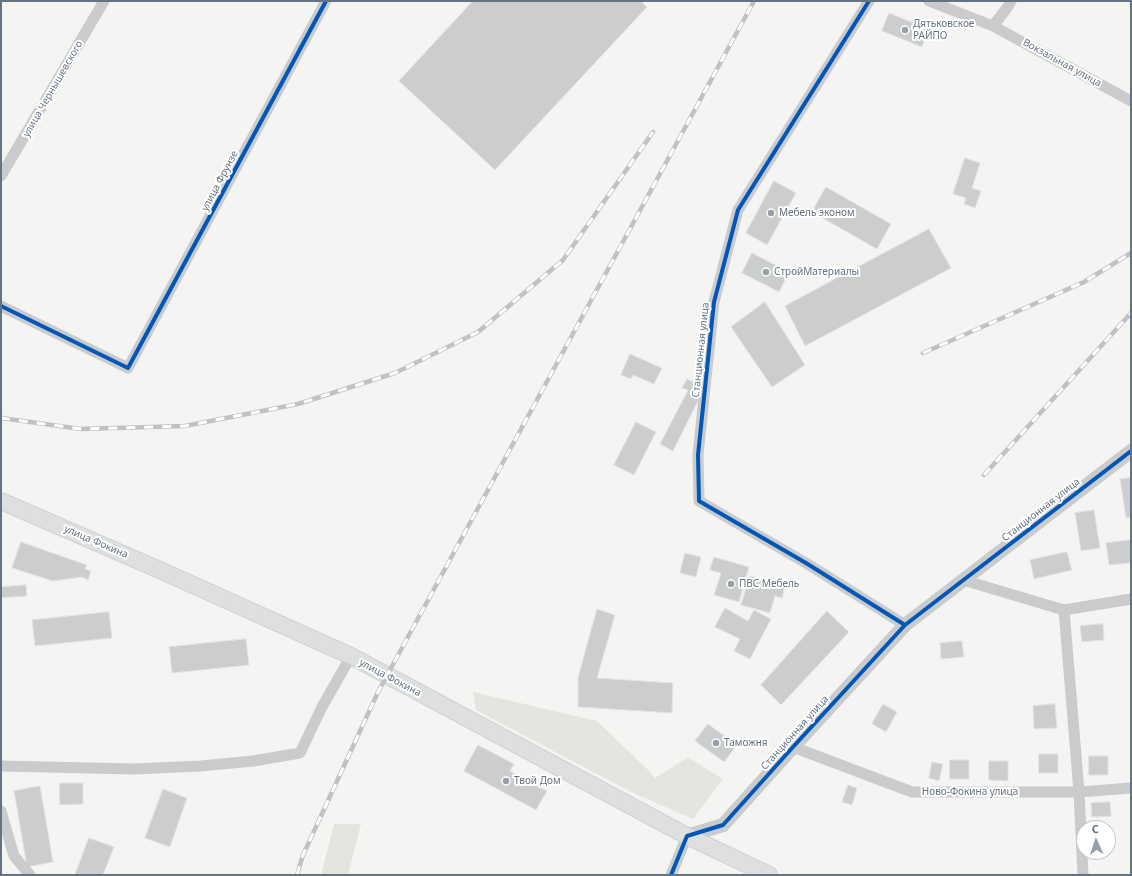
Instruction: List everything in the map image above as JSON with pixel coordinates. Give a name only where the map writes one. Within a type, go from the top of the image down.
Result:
[{"type":"main road","name":"улица Фокина","points":[[1,501],[169,574],[350,656],[687,836],[769,875]]},
{"type":"street","name":"улица Чернышевского","points":[[1,176],[104,1]]},
{"type":"street","name":"улица Фрунзе","points":[[1,306],[128,368],[326,1]]},
{"type":"street","name":"Станционная улица","points":[[869,1],[738,210],[714,302],[698,454],[699,501],[806,563],[905,625]]},
{"type":"street","name":"Вокзальная улица","points":[[929,1],[993,26],[1131,101]]},
{"type":"street","points":[[993,26],[1011,1]]},
{"type":"street","name":"Станционная улица","points":[[687,836],[723,825],[905,625],[1131,451]]},
{"type":"street","points":[[963,580],[1064,610],[1131,599]]},
{"type":"street","points":[[1064,610],[1079,792],[1084,875]]},
{"type":"street","points":[[1,766],[134,769],[201,766],[253,761],[300,752],[322,707],[350,656]]},
{"type":"street","name":"Ново-Фокина улица","points":[[793,747],[912,792],[1079,792],[1131,788]]},
{"type":"street","points":[[1,811],[14,856],[30,875]]},
{"type":"street","points":[[671,875],[687,836]]},
{"type":"shaded area","points":[[473,692],[597,721],[655,778],[688,757],[723,779],[693,819],[629,791],[476,710]]},
{"type":"shaded area","points":[[334,824],[361,824],[348,875],[321,875]]},
{"type":"building","points":[[473,1],[641,1],[647,7],[495,170],[399,81]]},
{"type":"building","name":"Дятьковское РАЙПО","points":[[889,13],[928,29],[922,47],[882,31]]},
{"type":"building","points":[[965,158],[980,163],[972,188],[981,191],[975,208],[964,204],[966,198],[953,194]]},
{"type":"building","name":"Мебель эконом","points":[[774,181],[796,193],[767,245],[746,233]]},
{"type":"building","points":[[826,187],[891,224],[877,249],[812,212]]},
{"type":"building","points":[[929,229],[951,268],[805,346],[785,306]]},
{"type":"building","name":"СтройМатериалы","points":[[752,253],[789,272],[779,292],[742,273]]},
{"type":"building","points":[[765,302],[805,365],[772,387],[731,327]]},
{"type":"building","points":[[630,354],[662,368],[654,384],[633,375],[631,379],[621,375]]},
{"type":"building","points":[[687,379],[701,386],[697,393],[701,395],[673,451],[660,444],[688,390],[682,388]]},
{"type":"building","points":[[636,422],[656,432],[634,475],[614,465]]},
{"type":"building","points":[[1131,478],[1131,517],[1126,518],[1120,479]]},
{"type":"building","points":[[1094,510],[1100,548],[1081,551],[1075,513]]},
{"type":"building","points":[[1131,540],[1131,563],[1109,565],[1106,543]]},
{"type":"building","points":[[21,542],[87,565],[85,569],[91,571],[88,580],[82,577],[53,581],[12,568]]},
{"type":"building","points":[[1067,552],[1072,570],[1034,579],[1030,560]]},
{"type":"building","points":[[685,553],[701,557],[696,577],[680,573]]},
{"type":"building","name":"ПВС Мебель","points":[[714,557],[749,567],[739,602],[714,595],[721,573],[710,570]]},
{"type":"building","points":[[750,576],[785,586],[782,598],[775,596],[770,613],[741,605]]},
{"type":"building","points":[[26,585],[27,596],[1,598],[1,587]]},
{"type":"building","points":[[725,608],[748,621],[754,610],[771,619],[750,659],[734,651],[740,639],[715,627]]},
{"type":"building","points":[[597,609],[615,615],[597,678],[673,683],[672,713],[578,707],[578,678]]},
{"type":"building","points":[[827,611],[849,632],[781,705],[761,685]]},
{"type":"building","points":[[109,612],[112,638],[35,646],[32,620]]},
{"type":"building","points":[[1103,624],[1104,640],[1082,642],[1080,626]]},
{"type":"building","points":[[246,639],[249,665],[172,673],[169,647]]},
{"type":"building","points":[[962,641],[964,657],[941,659],[940,643]]},
{"type":"building","points":[[883,704],[897,712],[886,732],[872,724]]},
{"type":"building","points":[[1055,704],[1057,728],[1034,729],[1033,706]]},
{"type":"building","name":"Таможня","points":[[708,724],[737,745],[724,762],[695,741]]},
{"type":"building","name":"Твой Дом","points":[[478,745],[514,764],[510,771],[547,791],[536,810],[464,771]]},
{"type":"building","points":[[1039,754],[1058,754],[1058,773],[1039,773]]},
{"type":"building","points":[[1089,756],[1108,756],[1108,775],[1089,775]]},
{"type":"building","points":[[950,760],[969,760],[969,779],[950,779]]},
{"type":"building","points":[[989,761],[1008,761],[1008,781],[989,780]]},
{"type":"building","points":[[932,762],[943,764],[939,781],[929,778]]},
{"type":"building","points":[[60,783],[83,783],[83,804],[60,805]]},
{"type":"building","points":[[848,785],[857,788],[852,805],[842,802]]},
{"type":"building","points":[[40,786],[53,862],[27,867],[14,791]]},
{"type":"building","points":[[163,789],[187,798],[170,847],[145,838]]},
{"type":"building","points":[[1110,802],[1111,816],[1092,817],[1091,803]]},
{"type":"building","points":[[89,838],[114,847],[103,875],[75,875]]},
{"type":"railway","points":[[297,875],[303,855],[378,692],[754,1]]},
{"type":"railway","points":[[1,418],[81,429],[185,426],[298,404],[395,373],[478,332],[563,260],[653,132]]},
{"type":"railway","points":[[923,353],[1084,282],[1131,253]]},
{"type":"railway","points":[[984,475],[1131,313]]},
{"type":"cycle path","points":[[1,306],[128,368],[326,1]]},
{"type":"cycle path","points":[[869,1],[738,210],[714,302],[698,455],[699,501],[806,563],[905,625]]},
{"type":"cycle path","points":[[671,875],[687,836],[723,825],[905,625],[1131,451]]},
{"type":"place","name":"Дятьковское РАЙПО","points":[[905,30]]},
{"type":"place","name":"Мебель эконом","points":[[771,213]]},
{"type":"place","name":"СтройМатериалы","points":[[766,272]]},
{"type":"place","name":"ПВС Мебель","points":[[731,584]]},
{"type":"place","name":"Таможня","points":[[716,743]]},
{"type":"place","name":"Твой Дом","points":[[506,781]]}]
